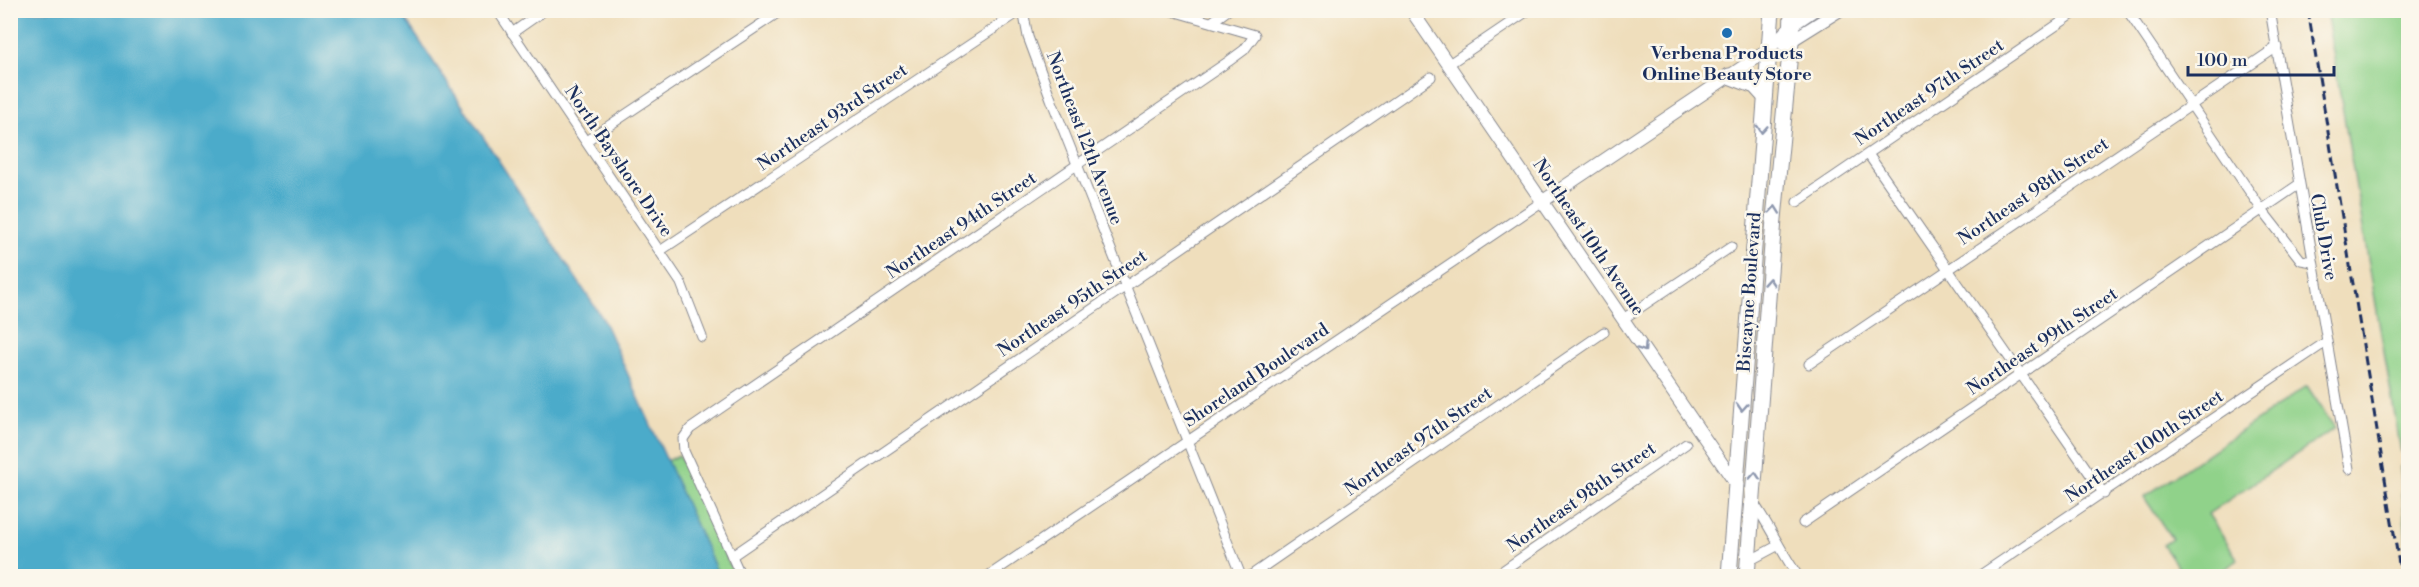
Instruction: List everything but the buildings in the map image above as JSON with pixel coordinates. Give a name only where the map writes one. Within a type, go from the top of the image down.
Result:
[{"type":"main road","name":"Biscayne Boulevard","points":[[1729,576],[1772,10]]},
{"type":"main road","name":"Biscayne Boulevard","points":[[1748,569],[1774,219],[1792,18]]},
{"type":"main road","points":[[1729,76],[1755,86],[1765,97]]},
{"type":"street","name":"North Bayshore Drive","points":[[497,10],[681,283],[702,337]]},
{"type":"street","points":[[512,33],[545,10]]},
{"type":"street","points":[[586,141],[782,10]]},
{"type":"street","name":"Northeast 12th Avenue","points":[[1022,10],[1037,63],[1241,576]]},
{"type":"street","name":"Northeast 93rd Street","points":[[660,251],[1022,10]]},
{"type":"street","points":[[1169,10],[1213,21],[1228,10]]},
{"type":"street","name":"Northeast 10th Avenue","points":[[1411,10],[1736,484]]},
{"type":"street","points":[[1449,64],[1529,10]]},
{"type":"street","points":[[1768,50],[1792,18],[1814,10]]},
{"type":"street","points":[[1543,201],[1768,50],[1791,42],[1840,10]]},
{"type":"street","name":"Northeast 97th Street","points":[[1797,202],[2079,10]]},
{"type":"street","points":[[2127,10],[2262,210],[2301,260],[2313,262]]},
{"type":"street","name":"Club Drive","points":[[2270,10],[2298,185],[2349,469]]},
{"type":"street","name":"Northeast 94th Street","points":[[732,556],[684,451],[683,439],[690,429],[1244,50],[1255,35],[1213,21]]},
{"type":"street","name":"Northeast 98th Street","points":[[1809,364],[2277,47]]},
{"type":"street","name":"Northeast 95th Street","points":[[732,556],[1431,77]]},
{"type":"street","points":[[1868,154],[2104,494]]},
{"type":"street","name":"Northeast 99th Street","points":[[1803,523],[2298,185]]},
{"type":"street","name":"Shoreland Boulevard","points":[[988,576],[1543,201]]},
{"type":"street","points":[[1623,318],[1731,247]]},
{"type":"street","name":"Northeast 97th Street","points":[[1250,576],[1604,332]]},
{"type":"street","name":"Northeast 100th Street","points":[[1979,576],[2104,494],[2326,342]]},
{"type":"street","name":"Northeast 98th Street","points":[[1495,576],[1686,444]]},
{"type":"street","points":[[1753,502],[1768,524],[1776,546],[1798,576]]},
{"type":"street","points":[[1748,569],[1776,546]]},
{"type":"street","points":[[732,556],[741,576]]},
{"type":"green space","points":[[2326,11],[2408,11],[2408,447],[2401,452]]},
{"type":"green space","points":[[2307,386],[2335,428],[2208,514],[2238,560],[2214,576],[2184,576],[2163,545],[2172,539],[2144,497]]},
{"type":"green space","points":[[679,455],[735,576],[719,576],[666,461]]},
{"type":"green space","points":[[2408,462],[2408,562],[2400,467]]},
{"type":"water","points":[[10,11],[400,11],[603,319],[719,576],[11,576]]},
{"type":"railway","points":[[2308,10],[2401,576]]},
{"type":"place","name":"Verbena Products Online Beauty Store","points":[[1727,33]]}]
